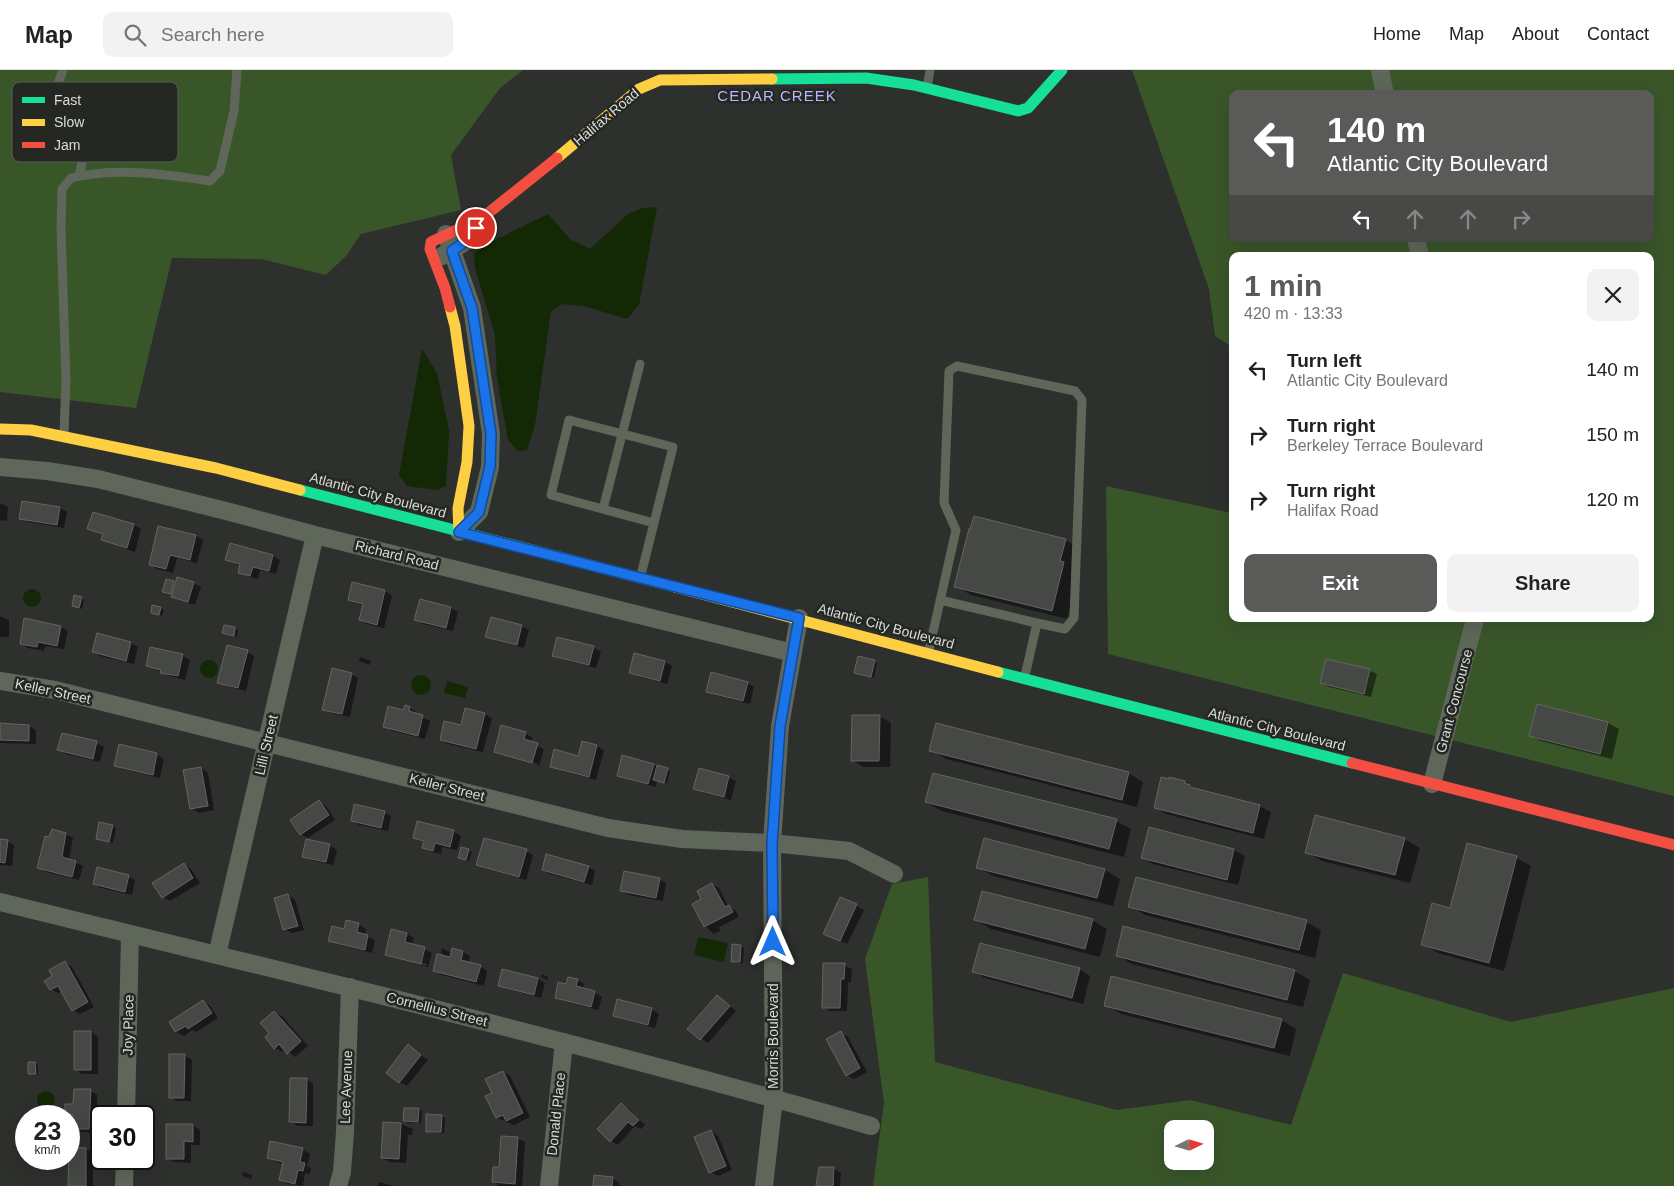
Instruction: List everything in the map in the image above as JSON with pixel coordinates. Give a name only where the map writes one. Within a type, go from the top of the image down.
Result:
[{"type":"main road","name":"Halifax Road","points":[[482,218],[639,89],[660,80],[866,78],[875,75],[1018,111],[1028,108],[1062,70]]},
{"type":"main road","points":[[435,259],[455,326],[469,426],[467,462],[458,508],[459,532]]},
{"type":"main road","name":"Atlantic City Boulevard","points":[[0,429],[31,430],[216,468],[799,618],[1024,679],[1674,845]]},
{"type":"street","points":[[1380,70],[1384,90]]},
{"type":"street","name":"Halifax Road","points":[[435,259],[449,243],[470,238],[482,218]]},
{"type":"street","points":[[449,243],[472,308],[491,434],[492,453],[479,512],[459,532]]},
{"type":"street","name":"Richard Road","points":[[0,466],[47,470],[98,479],[314,535],[792,653]]},
{"type":"street","name":"Lilli Street","points":[[217,955],[314,535]]},
{"type":"street","name":"Morris Boulevard","points":[[764,1186],[774,1098],[772,844],[780,726],[799,618]]},
{"type":"street","name":"Grant Concourse","points":[[1432,784],[1474,622]]},
{"type":"street","name":"Keller Street","points":[[0,680],[55,690],[608,828],[675,839],[772,844],[849,851],[894,874]]},
{"type":"street","name":"Cornellius Street","points":[[0,902],[350,987],[564,1042],[871,1126]]},
{"type":"street","name":"Joy Place","points":[[126,1105],[130,934]]},
{"type":"street","name":"Lee Avenue","points":[[338,1186],[342,1172],[345,1132],[350,987]]},
{"type":"street","name":"Donald Place","points":[[549,1186],[564,1042]]},
{"type":"street","points":[[124,1186],[125,1170]]},
{"type":"lane","points":[[59,82],[63,70]]},
{"type":"lane","points":[[64,436],[66,380],[60,228],[62,189],[71,178],[91,173],[156,173],[210,180],[220,171],[234,111],[237,70]]},
{"type":"lane","points":[[927,89],[930,70]]},
{"type":"lane","points":[[79,176],[82,162]]},
{"type":"lane","points":[[603,509],[640,364]]},
{"type":"lane","points":[[928,653],[940,600],[956,530],[944,503],[949,371],[957,366],[1075,391],[1082,400],[1074,618],[1065,629],[940,600]]},
{"type":"lane","points":[[641,578],[673,447],[569,420],[550,495],[654,523]]},
{"type":"lane","points":[[1024,679],[1037,623]]},
{"type":"shaded area","points":[[0,70],[523,70],[500,88],[451,155],[461,210],[361,234],[346,256],[326,275],[262,259],[172,258],[136,408],[0,392]]},
{"type":"shaded area","points":[[1132,70],[1674,70],[1674,796],[1108,654],[1106,486],[1229,512],[1229,622],[1654,622],[1654,252],[1229,252],[1229,345],[1215,336],[1209,289]]},
{"type":"shaded area","points":[[657,207],[639,305],[627,319],[584,306],[562,304],[551,311],[535,425],[527,450],[518,451],[508,440],[497,378],[495,335],[475,268],[474,253],[495,240],[548,214],[571,240],[590,249],[628,214],[642,208]]},
{"type":"shaded area","points":[[422,349],[437,373],[449,430],[446,486],[437,490],[407,486],[399,475]]},
{"type":"shaded area","points":[[32,589],[38,592],[41,598],[38,604],[32,607],[26,604],[23,598],[26,592]]},
{"type":"shaded area","points":[[205,660],[213,660],[218,665],[216,676],[205,678],[200,673],[200,665]]},
{"type":"shaded area","points":[[421,675],[428,678],[431,685],[428,692],[421,695],[414,692],[411,685],[414,678]]},
{"type":"shaded area","points":[[447,681],[468,687],[465,698],[444,693]]},
{"type":"shaded area","points":[[928,877],[935,1062],[1117,1110],[1190,1100],[1291,1125],[1343,973],[1511,1022],[1674,988],[1674,1186],[873,1186],[884,1103],[865,959],[892,884]]},
{"type":"shaded area","points":[[698,937],[728,943],[724,962],[694,955]]},
{"type":"shaded area","points":[[46,1091],[54,1097],[53,1105],[39,1105],[37,1100],[40,1094]]},
{"type":"building","points":[[22,501],[60,507],[57,525],[19,519]]},
{"type":"building","points":[[93,512],[134,524],[127,548],[101,540],[103,534],[87,529]]},
{"type":"building","points":[[974,516],[1066,539],[1060,561],[1064,562],[1052,611],[954,587]]},
{"type":"building","points":[[158,526],[196,535],[190,560],[170,555],[166,569],[149,565]]},
{"type":"building","points":[[230,543],[273,555],[269,571],[253,567],[250,576],[238,573],[240,564],[225,560]]},
{"type":"building","points":[[177,577],[194,582],[188,602],[171,597]]},
{"type":"building","points":[[166,579],[174,581],[171,594],[162,592]]},
{"type":"building","points":[[352,582],[385,590],[377,625],[359,620],[363,604],[348,600]]},
{"type":"building","points":[[74,595],[82,597],[79,608],[72,606]]},
{"type":"building","points":[[420,599],[451,607],[446,628],[414,620]]},
{"type":"building","points":[[152,605],[161,607],[159,615],[151,613]]},
{"type":"building","points":[[491,617],[522,625],[517,645],[485,637]]},
{"type":"building","points":[[24,618],[61,626],[57,646],[38,642],[37,647],[20,644]]},
{"type":"building","points":[[224,625],[235,627],[234,636],[222,633]]},
{"type":"building","points":[[97,633],[131,642],[126,661],[92,652]]},
{"type":"building","points":[[557,637],[594,646],[589,665],[552,656]]},
{"type":"building","points":[[227,645],[248,650],[238,688],[217,683]]},
{"type":"building","points":[[150,647],[183,654],[178,676],[160,673],[161,670],[146,666]]},
{"type":"building","points":[[634,653],[665,661],[660,681],[629,673]]},
{"type":"building","points":[[858,656],[875,660],[871,677],[854,673]]},
{"type":"building","points":[[1326,659],[1370,669],[1364,694],[1320,683]]},
{"type":"building","points":[[332,668],[352,673],[342,714],[322,710]]},
{"type":"building","points":[[711,672],[748,682],[743,701],[706,692]]},
{"type":"building","points":[[1537,704],[1608,722],[1600,754],[1529,736]]},
{"type":"building","points":[[405,705],[410,707],[409,711],[423,715],[418,736],[383,727],[388,706],[403,710]]},
{"type":"building","points":[[465,708],[485,713],[476,749],[440,740],[444,721],[461,725]]},
{"type":"building","points":[[852,715],[880,715],[879,761],[851,761]]},
{"type":"building","points":[[0,723],[29,725],[29,741],[0,740]]},
{"type":"building","points":[[936,723],[1129,772],[1122,800],[929,751]]},
{"type":"building","points":[[501,725],[526,732],[524,739],[538,743],[532,763],[494,752]]},
{"type":"building","points":[[62,733],[97,741],[93,759],[57,750]]},
{"type":"building","points":[[582,741],[597,745],[589,777],[550,767],[554,749],[578,756]]},
{"type":"building","points":[[119,744],[157,753],[153,775],[114,766]]},
{"type":"building","points":[[622,755],[654,764],[648,784],[617,776]]},
{"type":"building","points":[[657,765],[668,768],[664,783],[653,780]]},
{"type":"building","points":[[201,767],[208,806],[190,809],[183,770]]},
{"type":"building","points":[[699,768],[729,776],[724,797],[693,789]]},
{"type":"building","points":[[933,773],[1117,819],[1109,849],[925,802]]},
{"type":"building","points":[[1161,777],[1185,781],[1184,783],[1190,785],[1190,787],[1260,805],[1253,833],[1154,808]]},
{"type":"building","points":[[319,800],[329,815],[300,835],[290,820]]},
{"type":"building","points":[[354,804],[385,811],[381,828],[351,821]]},
{"type":"building","points":[[1315,815],[1405,838],[1395,875],[1305,853]]},
{"type":"building","points":[[417,821],[454,830],[450,847],[435,843],[433,851],[422,848],[424,841],[413,838]]},
{"type":"building","points":[[99,822],[113,825],[109,842],[96,839]]},
{"type":"building","points":[[1149,827],[1234,849],[1227,880],[1141,858]]},
{"type":"building","points":[[52,829],[66,833],[62,857],[76,861],[72,877],[37,868],[45,836],[49,837]]},
{"type":"building","points":[[484,838],[527,849],[519,877],[476,865]]},
{"type":"building","points":[[984,838],[1105,869],[1097,898],[976,868]]},
{"type":"building","points":[[0,839],[8,840],[5,863],[0,862]]},
{"type":"building","points":[[306,839],[330,844],[326,862],[302,857]]},
{"type":"building","points":[[1467,843],[1517,856],[1489,963],[1421,945],[1432,903],[1450,908]]},
{"type":"building","points":[[461,847],[469,849],[466,860],[458,858]]},
{"type":"building","points":[[546,854],[589,866],[584,882],[542,870]]},
{"type":"building","points":[[184,863],[193,878],[162,898],[152,883]]},
{"type":"building","points":[[97,867],[129,875],[125,892],[93,884]]},
{"type":"building","points":[[624,871],[660,878],[656,898],[620,891]]},
{"type":"building","points":[[1136,877],[1307,920],[1299,950],[1128,907]]},
{"type":"building","points":[[712,883],[725,907],[729,905],[733,912],[704,927],[692,904],[701,899],[697,891]]},
{"type":"building","points":[[982,891],[1093,919],[1085,949],[974,920]]},
{"type":"building","points":[[288,894],[298,926],[283,930],[274,898]]},
{"type":"building","points":[[840,897],[857,904],[840,941],[823,934]]},
{"type":"building","points":[[346,920],[359,923],[357,932],[368,935],[365,950],[328,941],[332,926],[344,929]]},
{"type":"building","points":[[1123,926],[1295,970],[1287,1000],[1116,956]]},
{"type":"building","points":[[391,929],[407,933],[405,942],[425,947],[421,964],[385,955]]},
{"type":"building","points":[[980,943],[1080,968],[1072,998],[972,972]]},
{"type":"building","points":[[732,944],[741,945],[740,962],[731,962]]},
{"type":"building","points":[[452,948],[463,951],[461,960],[481,965],[476,982],[433,971],[437,954],[450,957]]},
{"type":"building","points":[[65,961],[88,1002],[72,1011],[58,986],[50,990],[44,981],[52,976],[49,970]]},
{"type":"building","points":[[823,963],[845,963],[844,979],[841,979],[840,1008],[822,1008]]},
{"type":"building","points":[[502,969],[538,978],[534,995],[498,986]]},
{"type":"building","points":[[1111,976],[1282,1019],[1274,1048],[1104,1006]]},
{"type":"building","points":[[568,977],[578,979],[576,986],[595,991],[591,1007],[555,998],[558,982],[566,984]]},
{"type":"building","points":[[717,995],[730,1006],[700,1040],[687,1029]]},
{"type":"building","points":[[617,999],[652,1008],[648,1025],[613,1016]]},
{"type":"building","points":[[203,1000],[212,1013],[188,1029],[186,1026],[175,1032],[169,1022]]},
{"type":"building","points":[[274,1011],[301,1041],[287,1054],[279,1044],[274,1049],[265,1037],[269,1033],[260,1023]]},
{"type":"building","points":[[74,1031],[91,1031],[91,1070],[74,1070]]},
{"type":"building","points":[[841,1031],[860,1068],[846,1076],[826,1039]]},
{"type":"building","points":[[408,1044],[421,1055],[399,1083],[386,1073]]},
{"type":"building","points":[[169,1054],[185,1054],[184,1098],[169,1098]]},
{"type":"building","points":[[28,1062],[35,1062],[36,1074],[28,1074]]},
{"type":"building","points":[[503,1071],[523,1113],[506,1121],[503,1115],[496,1118],[485,1096],[492,1093],[485,1079]]},
{"type":"building","points":[[290,1078],[307,1078],[306,1123],[289,1122]]},
{"type":"building","points":[[74,1089],[91,1089],[89,1129],[80,1129],[80,1105],[65,1105],[73,1104]]},
{"type":"building","points":[[621,1103],[639,1120],[633,1126],[628,1122],[610,1142],[597,1129]]},
{"type":"building","points":[[404,1108],[419,1108],[418,1122],[403,1121]]},
{"type":"building","points":[[426,1114],[442,1115],[441,1132],[426,1132]]},
{"type":"building","points":[[383,1122],[401,1123],[399,1159],[381,1158]]},
{"type":"building","points":[[166,1124],[193,1124],[193,1142],[184,1141],[184,1159],[166,1159]]},
{"type":"building","points":[[711,1130],[726,1166],[709,1173],[694,1137]]},
{"type":"building","points":[[501,1136],[518,1137],[515,1184],[492,1182],[493,1167],[499,1167]]},
{"type":"building","points":[[270,1141],[303,1148],[300,1162],[305,1163],[303,1171],[298,1170],[295,1184],[279,1180],[283,1162],[267,1158]]},
{"type":"building","points":[[80,1148],[86,1148],[86,1186],[68,1186],[68,1170],[80,1170]]},
{"type":"building","points":[[819,1167],[834,1167],[833,1186],[816,1186]]},
{"type":"building","points":[[594,1175],[613,1177],[612,1186],[593,1186]]},
{"type":"traffic: fast","points":[[772,79],[866,78],[914,85],[1018,111],[1028,108],[1062,70]]},
{"type":"traffic: fast","points":[[300,490],[675,587]]},
{"type":"traffic: fast","points":[[998,672],[1352,763]]},
{"type":"traffic: slow","points":[[557,158],[639,89],[660,80],[772,79]]},
{"type":"traffic: slow","points":[[450,307],[455,326],[469,426],[467,462],[458,508],[459,532]]},
{"type":"traffic: slow","points":[[0,429],[31,430],[216,468],[300,490]]},
{"type":"traffic: slow","points":[[675,587],[998,672]]},
{"type":"traffic: jam","points":[[450,307],[430,249],[431,242],[482,218],[557,158]]},
{"type":"traffic: jam","points":[[1352,763],[1674,845]]},
{"type":"district","name":"CEDAR CREEK","points":[[777,96]]},
{"type":"route","points":[[476,228],[470,238],[452,251],[472,308],[491,434],[492,453],[479,512],[459,532],[799,618],[780,726],[772,844],[773,942]]}]
